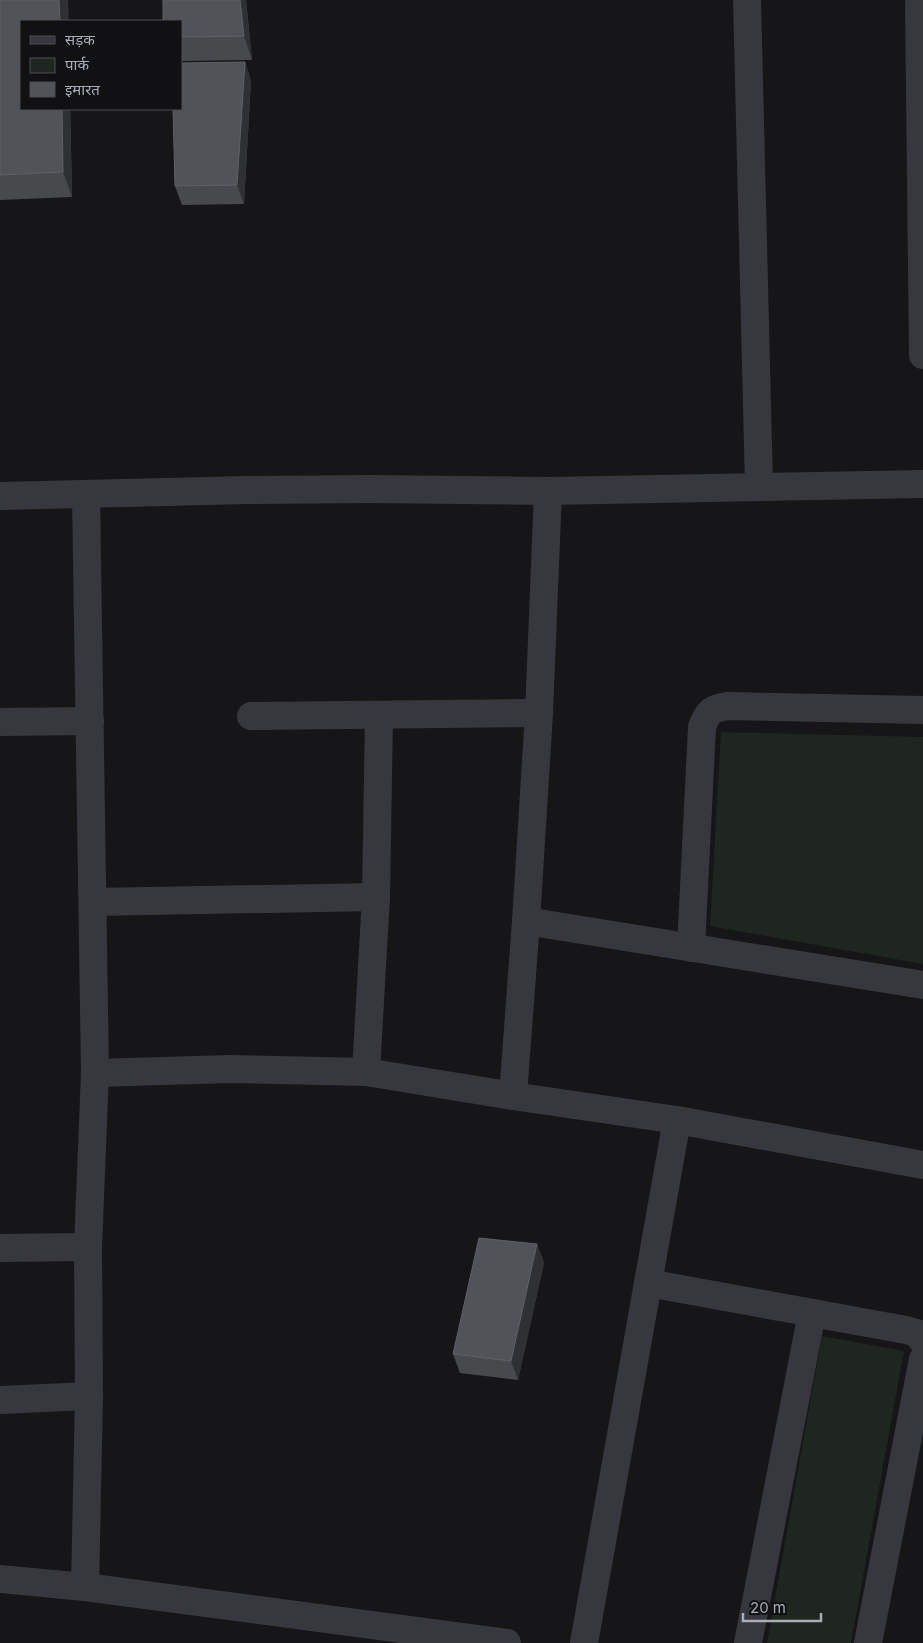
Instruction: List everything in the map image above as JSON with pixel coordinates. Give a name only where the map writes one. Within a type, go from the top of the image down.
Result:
[{"type":"street","points":[[747,0],[759,486]]},
{"type":"street","points":[[919,0],[923,355]]},
{"type":"street","points":[[0,496],[247,490],[548,490],[923,484]]},
{"type":"street","points":[[513,1096],[539,713],[548,490]]},
{"type":"street","points":[[85,1587],[89,1396],[88,1247],[95,1074],[86,495]]},
{"type":"street","points":[[691,948],[702,728],[706,717],[714,708],[729,706],[923,710]]},
{"type":"street","points":[[251,716],[539,713]]},
{"type":"street","points":[[366,1072],[376,897],[379,715]]},
{"type":"street","points":[[0,722],[90,721]]},
{"type":"street","points":[[93,902],[376,897]]},
{"type":"street","points":[[526,921],[923,985]]},
{"type":"street","points":[[95,1074],[230,1069],[366,1072],[677,1120],[923,1165]]},
{"type":"street","points":[[584,1643],[677,1120]]},
{"type":"street","points":[[0,1248],[88,1247]]},
{"type":"street","points":[[648,1283],[906,1330],[917,1333],[923,1341]]},
{"type":"street","points":[[748,1643],[812,1313]]},
{"type":"street","points":[[868,1643],[923,1358]]},
{"type":"street","points":[[0,1400],[89,1396]]},
{"type":"street","points":[[0,1579],[85,1587],[507,1643]]},
{"type":"green space","points":[[721,732],[923,737],[923,964],[710,926]]},
{"type":"green space","points":[[822,1336],[904,1351],[851,1643],[767,1643]]},
{"type":"building","points":[[0,0],[59,0],[60,20],[20,20],[20,110],[62,110],[63,172],[0,175]]},
{"type":"building","points":[[163,0],[240,0],[244,36],[182,37],[182,20],[163,20]]},
{"type":"building","points":[[245,62],[237,185],[175,186],[173,110],[182,110],[182,63]]},
{"type":"building","points":[[479,1238],[537,1244],[511,1361],[453,1354]]}]
